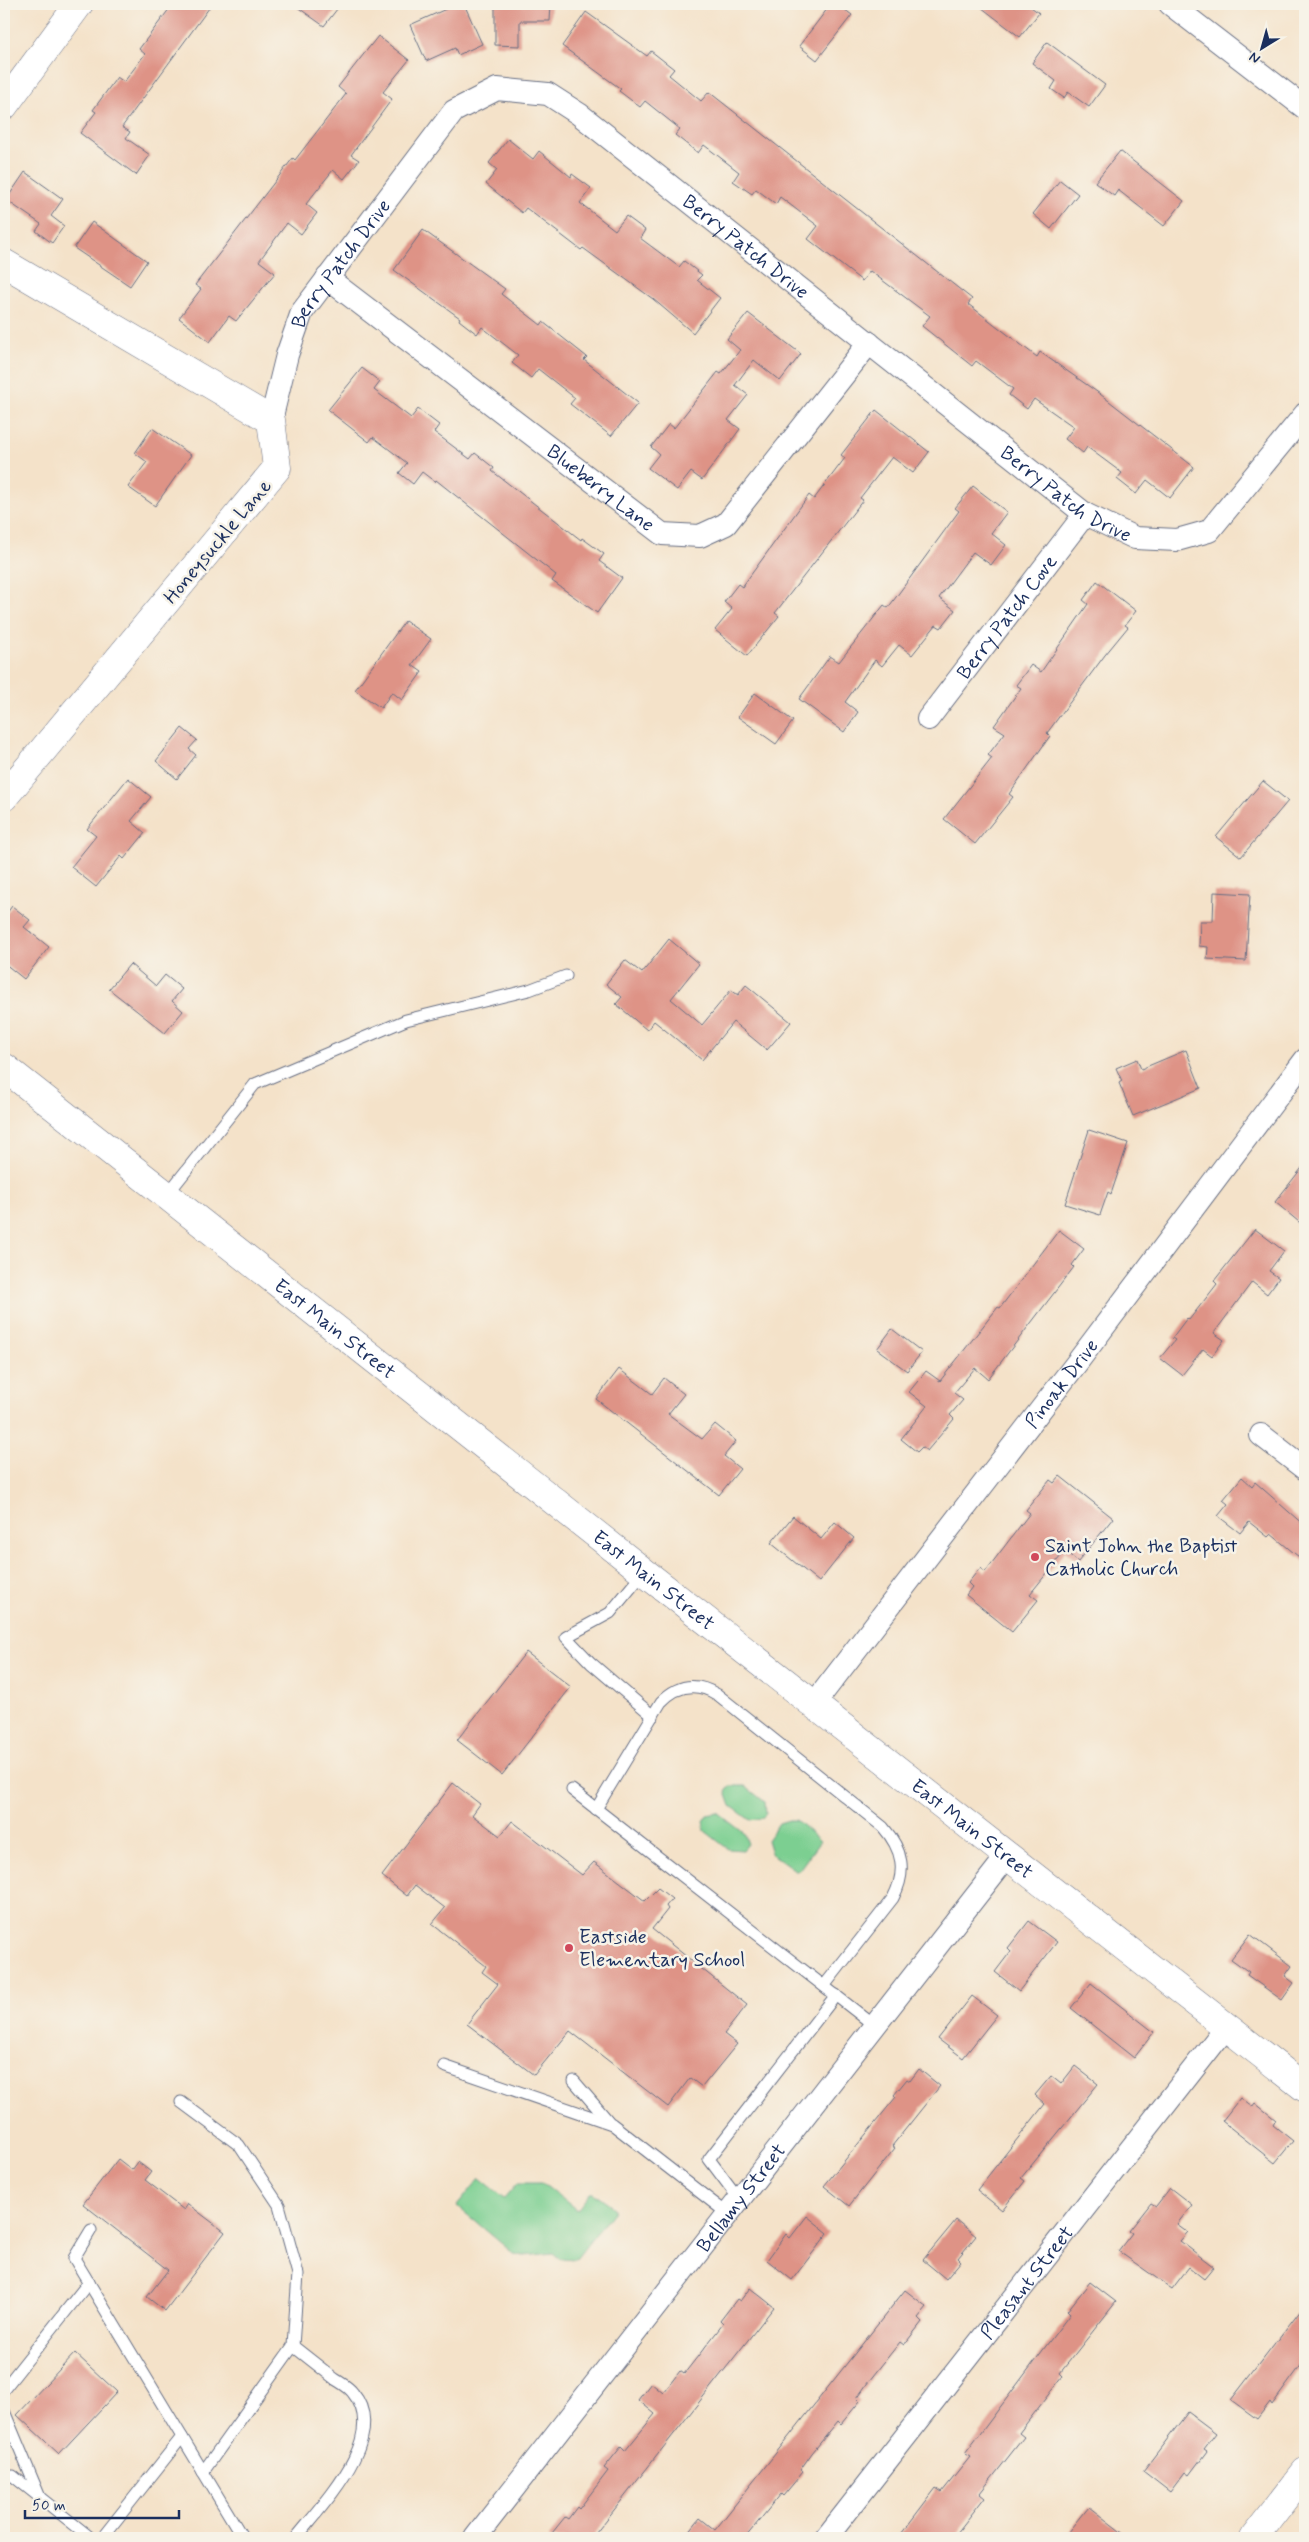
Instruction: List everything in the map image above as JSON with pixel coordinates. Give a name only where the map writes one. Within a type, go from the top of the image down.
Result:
[{"type":"street","points":[[4,106],[79,4]]},
{"type":"street","points":[[1170,4],[1305,108]]},
{"type":"street","name":"Berry Patch Drive","points":[[271,420],[287,355],[302,312],[454,111],[497,89],[548,94],[579,114],[1086,514],[1134,538],[1176,540],[1210,531],[1305,414]]},
{"type":"street","points":[[4,263],[271,420]]},
{"type":"street","name":"Blueberry Lane","points":[[327,278],[662,534],[700,536],[726,524],[869,343]]},
{"type":"street","name":"Honeysuckle Lane","points":[[4,797],[277,468],[271,420]]},
{"type":"street","name":"Berry Patch Cove","points":[[928,719],[1086,514]]},
{"type":"street","name":"Pinoak Drive","points":[[814,1704],[1080,1360],[1305,1060]]},
{"type":"street","name":"East Main Street","points":[[4,1067],[644,1572],[1305,2088]]},
{"type":"street","points":[[1261,1435],[1305,1469]]},
{"type":"street","name":"Bellamy Street","points":[[475,2538],[1008,1855]]},
{"type":"street","name":"Pleasant Street","points":[[826,2538],[1227,2026]]},
{"type":"street","points":[[1254,2538],[1305,2472]]},
{"type":"lane","points":[[166,1196],[255,1084],[406,1020],[530,990],[566,976]]},
{"type":"lane","points":[[644,1572],[610,1613],[566,1637],[591,1663],[653,1716]]},
{"type":"lane","points":[[596,1809],[661,1702],[670,1692],[688,1686],[707,1688],[883,1827],[894,1839],[900,1853],[902,1869],[900,1884],[893,1898],[824,1986]]},
{"type":"lane","points":[[572,1790],[875,2026]]},
{"type":"lane","points":[[734,2206],[709,2159],[836,1995]]},
{"type":"lane","points":[[444,2066],[612,2124]]},
{"type":"lane","points":[[574,2081],[612,2124],[734,2206]]},
{"type":"lane","points":[[181,2102],[239,2145],[279,2205],[298,2274],[293,2346],[203,2472]]},
{"type":"lane","points":[[91,2230],[74,2258],[243,2538]]},
{"type":"lane","points":[[4,2388],[89,2282]]},
{"type":"lane","points":[[293,2346],[354,2393],[361,2411],[364,2430],[360,2450],[351,2467],[296,2538]]},
{"type":"lane","points":[[4,2411],[39,2496]]},
{"type":"lane","points":[[102,2538],[182,2437]]},
{"type":"lane","points":[[13,2476],[91,2538]]},
{"type":"green space","points":[[730,1786],[745,1786],[765,1802],[766,1813],[763,1818],[750,1820],[731,1806],[726,1792]]},
{"type":"green space","points":[[718,1813],[744,1833],[748,1844],[743,1850],[728,1849],[705,1831],[703,1821],[707,1815]]},
{"type":"green space","points":[[796,1820],[820,1841],[799,1870],[795,1870],[771,1853],[767,1840],[779,1823]]},
{"type":"green space","points":[[480,2178],[505,2198],[518,2183],[542,2183],[577,2210],[590,2193],[593,2193],[614,2208],[614,2211],[576,2259],[559,2258],[553,2253],[524,2256],[514,2254],[457,2206]]},
{"type":"building","points":[[173,4],[212,4],[122,127],[130,132],[126,138],[150,155],[136,175],[80,133],[96,112],[93,110],[117,77],[124,82],[145,54],[139,49]]},
{"type":"building","points":[[293,4],[341,4],[324,26]]},
{"type":"building","points":[[444,4],[464,4],[482,44],[458,55],[455,48],[426,61],[410,25],[446,9]]},
{"type":"building","points":[[495,4],[551,4],[550,21],[520,21],[520,46],[495,45]]},
{"type":"building","points":[[831,4],[837,4],[852,15],[817,60],[799,46]]},
{"type":"building","points":[[977,4],[1027,4],[1039,13],[1020,37]]},
{"type":"building","points":[[586,12],[647,56],[651,51],[674,69],[669,75],[701,101],[709,92],[972,299],[968,304],[1037,357],[1040,352],[1100,394],[1194,467],[1170,498],[1147,480],[1136,494],[1117,479],[1122,473],[1087,447],[1083,453],[1065,439],[1074,427],[1034,399],[1027,409],[1009,395],[1013,389],[976,361],[972,366],[922,326],[930,316],[870,271],[862,281],[808,239],[818,226],[780,197],[776,204],[756,189],[752,194],[733,181],[739,172],[704,145],[698,153],[675,135],[680,129],[645,101],[640,107],[619,91],[621,89],[562,46]]},
{"type":"building","points":[[378,36],[409,60],[383,92],[392,99],[351,155],[359,160],[344,179],[333,170],[306,204],[317,213],[301,234],[287,223],[259,261],[275,273],[236,321],[229,316],[210,342],[179,318],[201,289],[195,285],[293,158],[295,160],[346,94],[338,87]]},
{"type":"building","points":[[1047,42],[1105,85],[1089,107],[1068,92],[1064,98],[1051,89],[1056,81],[1032,63]]},
{"type":"building","points":[[508,139],[533,159],[539,151],[571,177],[572,174],[591,188],[580,203],[615,230],[626,216],[645,230],[640,238],[679,267],[684,261],[702,275],[697,280],[720,298],[693,333],[653,299],[583,248],[581,250],[526,208],[522,213],[486,184],[497,170],[489,163]]},
{"type":"building","points":[[1120,151],[1184,201],[1164,226],[1118,190],[1114,196],[1095,182]]},
{"type":"building","points":[[25,172],[63,199],[51,216],[64,226],[52,243],[36,231],[41,224],[6,200]]},
{"type":"building","points":[[1060,180],[1078,194],[1051,229],[1033,214]]},
{"type":"building","points":[[92,222],[147,261],[130,286],[74,248]]},
{"type":"building","points":[[423,230],[505,289],[501,294],[541,325],[543,322],[587,357],[584,360],[638,403],[611,436],[570,404],[575,398],[538,369],[531,378],[512,363],[518,355],[482,327],[477,334],[459,320],[460,318],[394,270]]},
{"type":"building","points":[[748,313],[801,354],[780,381],[754,360],[735,385],[748,395],[728,420],[740,429],[702,480],[691,472],[677,490],[648,468],[659,454],[651,447],[669,424],[674,428],[718,372],[721,374],[740,350],[727,339]]},
{"type":"building","points":[[362,368],[380,382],[374,390],[411,418],[418,409],[439,425],[434,432],[470,459],[475,453],[494,468],[492,471],[581,540],[582,538],[604,554],[599,561],[622,578],[597,613],[552,581],[556,575],[436,480],[435,482],[422,472],[413,484],[399,473],[407,463],[373,437],[369,442],[328,410]]},
{"type":"building","points":[[876,410],[929,452],[913,473],[892,457],[860,498],[863,500],[775,613],[779,616],[747,656],[715,630],[732,609],[724,602],[738,584],[742,587],[809,495],[814,499],[845,458],[841,455]]},
{"type":"building","points":[[152,428],[191,455],[155,506],[128,487],[147,462],[135,453]]},
{"type":"building","points":[[973,486],[1007,512],[991,533],[1006,545],[991,565],[973,552],[939,598],[955,610],[941,628],[936,625],[912,655],[899,645],[882,666],[875,660],[845,702],[858,712],[844,732],[799,699],[830,656],[839,662],[884,605],[888,608],[959,511],[955,508]]},
{"type":"building","points":[[1097,581],[1136,611],[1125,625],[1128,627],[1047,733],[1050,736],[1009,794],[1013,797],[975,844],[944,819],[992,758],[988,755],[1005,733],[994,726],[1021,688],[1016,685],[1031,665],[1041,672],[1088,604],[1083,600]]},
{"type":"building","points":[[405,621],[431,639],[412,665],[422,672],[402,700],[392,692],[381,708],[355,690]]},
{"type":"building","points":[[755,693],[793,721],[776,744],[738,717]]},
{"type":"building","points":[[182,728],[197,740],[189,749],[196,755],[177,779],[156,761]]},
{"type":"building","points":[[128,778],[151,797],[131,821],[145,833],[124,859],[121,856],[96,887],[71,867],[96,836],[87,829]]},
{"type":"building","points":[[1263,781],[1288,801],[1241,857],[1216,837]]},
{"type":"building","points":[[1214,892],[1250,894],[1246,961],[1207,959],[1208,947],[1199,946],[1200,921],[1213,921]]},
{"type":"building","points":[[12,906],[30,920],[24,927],[49,947],[24,979],[4,963],[4,917]]},
{"type":"building","points":[[669,939],[699,964],[671,999],[702,1025],[731,990],[738,995],[746,985],[791,1022],[767,1050],[733,1022],[702,1060],[654,1021],[647,1030],[616,1004],[622,997],[606,984],[625,960],[642,973]]},
{"type":"building","points":[[130,964],[156,986],[165,975],[182,989],[172,1001],[183,1011],[165,1033],[109,989]]},
{"type":"building","points":[[1186,1050],[1201,1088],[1133,1116],[1119,1083],[1122,1081],[1116,1068],[1137,1059],[1141,1069]]},
{"type":"building","points":[[1089,1130],[1128,1143],[1111,1194],[1108,1192],[1100,1215],[1065,1204]]},
{"type":"building","points":[[1305,1164],[1305,1227],[1275,1202]]},
{"type":"building","points":[[1255,1229],[1284,1251],[1269,1271],[1279,1278],[1267,1294],[1252,1282],[1214,1333],[1224,1340],[1212,1356],[1203,1349],[1182,1375],[1160,1358],[1175,1340],[1172,1338],[1187,1318],[1189,1320],[1217,1284],[1214,1281]]},
{"type":"building","points":[[1059,1230],[1084,1249],[1072,1265],[1074,1267],[988,1379],[975,1368],[954,1393],[963,1400],[950,1415],[954,1419],[927,1451],[922,1447],[917,1452],[901,1439],[927,1406],[909,1392],[926,1371],[940,1381],[998,1307],[1000,1308]]},
{"type":"building","points":[[892,1329],[922,1352],[907,1371],[877,1349]]},
{"type":"building","points":[[619,1369],[652,1394],[664,1378],[684,1394],[668,1414],[702,1439],[715,1424],[736,1441],[724,1456],[740,1469],[719,1495],[596,1399]]},
{"type":"building","name":"Saint John the Baptist Catholic Church","points":[[1060,1476],[1113,1518],[1078,1562],[1065,1551],[1030,1594],[1038,1600],[1012,1632],[966,1595],[972,1587],[968,1583],[980,1568],[985,1572],[1030,1513],[1026,1510],[1050,1480],[1054,1483]]},
{"type":"building","points":[[1242,1477],[1252,1486],[1255,1482],[1305,1526],[1305,1562],[1271,1534],[1268,1537],[1249,1522],[1240,1533],[1218,1516],[1228,1504],[1223,1500]]},
{"type":"building","points":[[793,1516],[821,1539],[835,1522],[854,1538],[819,1582],[771,1543]]},
{"type":"building","points":[[526,1652],[571,1687],[502,1775],[457,1740]]},
{"type":"building","name":"Eastside Elementary School","points":[[453,1783],[480,1804],[472,1815],[500,1836],[512,1821],[582,1875],[594,1862],[645,1901],[658,1888],[672,1899],[666,1906],[668,1909],[652,1929],[747,2005],[724,2034],[737,2044],[702,2087],[690,2078],[668,2107],[570,2031],[534,2075],[467,2024],[498,1984],[482,1972],[486,1966],[432,1924],[445,1908],[415,1885],[407,1896],[382,1876]]},
{"type":"building","points":[[1029,1921],[1057,1942],[1019,1991],[995,1972],[1011,1951],[1008,1948]]},
{"type":"building","points":[[1250,1934],[1292,1966],[1285,1976],[1294,1983],[1282,2000],[1247,1975],[1249,1972],[1231,1959]]},
{"type":"building","points":[[1091,1983],[1154,2032],[1134,2058],[1071,2008]]},
{"type":"building","points":[[972,1996],[997,2015],[963,2058],[938,2039]]},
{"type":"building","points":[[1075,2066],[1098,2084],[1021,2178],[1025,2181],[1002,2210],[977,2190],[1045,2104],[1035,2095],[1051,2076],[1061,2084]]},
{"type":"building","points":[[919,2069],[940,2086],[892,2146],[895,2148],[849,2206],[824,2186],[896,2097],[894,2095],[907,2079],[910,2081]]},
{"type":"building","points":[[1240,2098],[1252,2107],[1255,2103],[1276,2120],[1273,2125],[1293,2141],[1275,2163],[1222,2121]]},
{"type":"building","points":[[118,2159],[132,2170],[138,2162],[151,2172],[145,2180],[184,2210],[188,2204],[225,2232],[165,2311],[147,2297],[168,2270],[83,2204]]},
{"type":"building","points":[[1170,2188],[1192,2205],[1177,2224],[1188,2232],[1180,2241],[1214,2267],[1204,2279],[1189,2267],[1172,2289],[1118,2251],[1132,2233],[1129,2231],[1151,2203],[1156,2206]]},
{"type":"building","points":[[807,2216],[828,2233],[792,2280],[767,2260],[786,2234],[790,2238]]},
{"type":"building","points":[[956,2220],[976,2236],[958,2258],[961,2261],[946,2279],[923,2260]]},
{"type":"building","points":[[1090,2282],[1116,2302],[1060,2373],[1063,2376],[1019,2433],[1024,2437],[980,2493],[985,2497],[953,2538],[898,2538],[936,2488],[942,2492],[970,2457],[965,2454],[1070,2314],[1067,2311]]},
{"type":"building","points":[[750,2288],[774,2307],[592,2538],[548,2538],[565,2517],[568,2519],[577,2507],[579,2509],[608,2471],[604,2468],[621,2447],[625,2451],[655,2414],[638,2400],[651,2383],[663,2393],[680,2371],[684,2374],[723,2324],[720,2321],[737,2299],[740,2301]]},
{"type":"building","points":[[905,2290],[927,2307],[918,2318],[922,2322],[904,2345],[900,2342],[857,2398],[860,2401],[841,2424],[838,2421],[812,2453],[800,2470],[803,2472],[783,2496],[781,2494],[745,2538],[684,2538],[700,2518],[715,2530]]},
{"type":"building","points":[[1305,2304],[1305,2360],[1272,2405],[1270,2402],[1257,2419],[1231,2400]]},
{"type":"building","points":[[75,2353],[117,2392],[59,2454],[17,2415]]},
{"type":"building","points":[[1188,2412],[1216,2433],[1204,2449],[1207,2451],[1189,2475],[1185,2472],[1170,2492],[1143,2471]]},
{"type":"building","points":[[1089,2507],[1129,2538],[1064,2538]]},
{"type":"place","name":"Saint John the Baptist Catholic Church","points":[[1035,1557]]},
{"type":"place","name":"Eastside Elementary School","points":[[569,1948]]}]
